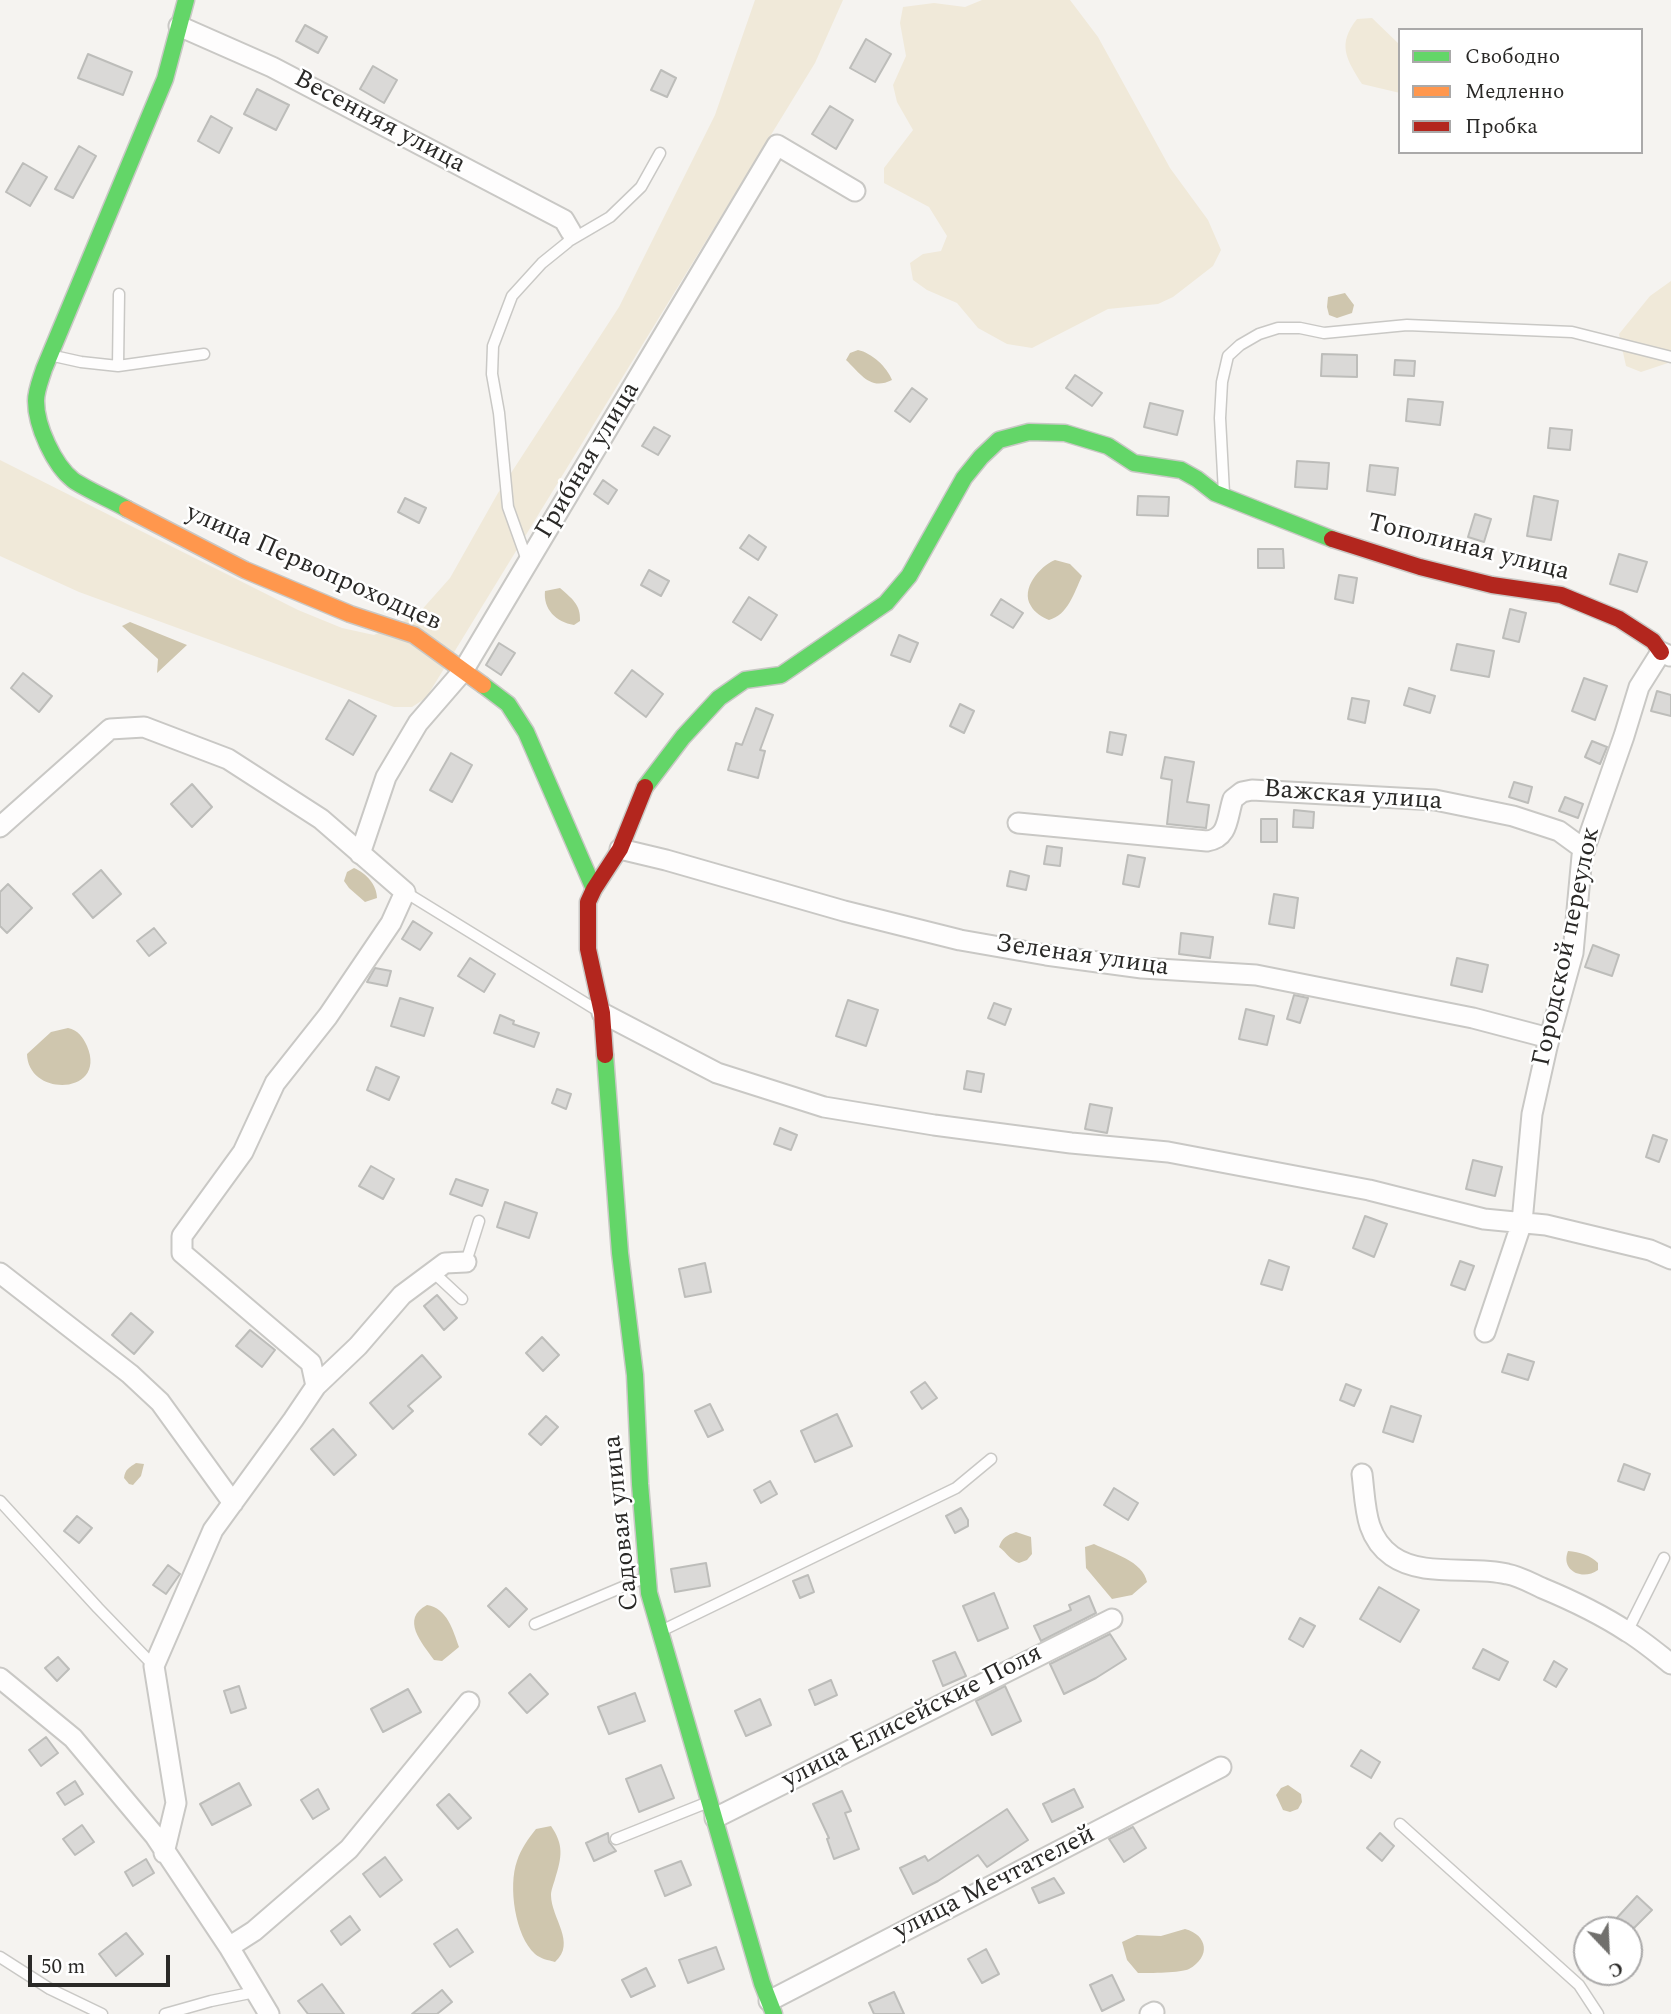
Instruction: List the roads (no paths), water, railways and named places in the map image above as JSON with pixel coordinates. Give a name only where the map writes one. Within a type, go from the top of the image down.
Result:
[{"type":"street","name":"улица Первопроходцев","points":[[186,0],[165,79],[50,355],[36,399],[42,429],[50,449],[73,480],[245,570],[350,614],[414,635],[508,704],[527,732],[594,888]]},
{"type":"street","name":"Весенняя улица","points":[[179,26],[272,66],[564,220],[570,237]]},
{"type":"street","name":"Грибная улица","points":[[360,855],[386,777],[418,723],[463,671],[777,145],[855,191]]},
{"type":"street","name":"Тополиная улица","points":[[594,888],[620,849],[643,789],[719,698],[745,680],[781,675],[886,603],[909,576],[964,478],[981,457],[999,440],[1029,432],[1065,433],[1108,446],[1134,463],[1181,470],[1220,495],[1316,534],[1420,568],[1492,585],[1561,595],[1619,619],[1653,641],[1666,654]]},
{"type":"street","name":"Городской переулок","points":[[1485,1332],[1522,1222],[1532,1114],[1549,1038],[1573,953],[1582,856],[1625,736],[1639,687],[1666,654]]},
{"type":"street","points":[[0,827],[110,729],[144,727],[228,759],[321,819],[405,892],[391,923],[328,1016],[275,1083],[243,1152],[182,1236],[182,1253],[311,1363],[316,1386]]},
{"type":"street","name":"Важская улица","points":[[1018,823],[1215,840],[1225,833],[1233,799],[1242,792],[1252,790],[1436,800],[1513,816],[1559,831],[1584,850]]},
{"type":"street","name":"Зеленая улица","points":[[620,849],[960,940],[1142,968],[1256,975],[1473,1018],[1549,1038]]},
{"type":"street","name":"Садовая улица","points":[[594,888],[588,902],[588,949],[601,1013],[620,1253],[635,1375],[649,1593],[771,2008]]},
{"type":"street","points":[[601,1013],[717,1073],[824,1107],[1071,1143],[1168,1152],[1369,1190],[1484,1219],[1546,1225],[1650,1250],[1671,1259]]},
{"type":"street","points":[[164,1853],[176,1803],[155,1666],[213,1530],[316,1386],[358,1346],[402,1295],[445,1263],[467,1262]]},
{"type":"street","points":[[0,1273],[130,1374],[160,1402],[233,1503]]},
{"type":"street","points":[[1362,1474],[1368,1524],[1379,1542],[1393,1557],[1415,1566],[1510,1574],[1559,1595],[1628,1632],[1671,1664]]},
{"type":"street","name":"улица Елисейские Поля","points":[[712,1810],[1112,1619]]},
{"type":"street","points":[[0,1678],[72,1738],[155,1836],[229,1947],[269,2014]]},
{"type":"street","points":[[229,1947],[254,1931],[349,1849],[469,1702]]},
{"type":"street","name":"улица Мечтателей","points":[[771,2008],[1221,1767]]},
{"type":"lane","points":[[528,563],[508,507],[499,413],[492,374],[493,346],[512,296],[570,237],[610,218],[641,187],[660,153]]},
{"type":"lane","points":[[118,366],[119,294]]},
{"type":"lane","points":[[1220,495],[1222,382],[1228,356],[1259,334],[1278,328],[1300,328],[1324,333],[1406,325],[1573,332],[1671,357]]},
{"type":"lane","points":[[50,355],[118,366],[204,354]]},
{"type":"lane","points":[[405,892],[601,1013]]},
{"type":"lane","points":[[467,1262],[479,1220]]},
{"type":"lane","points":[[433,1272],[462,1299]]},
{"type":"lane","points":[[661,1631],[956,1488],[990,1460]]},
{"type":"lane","points":[[0,1501],[155,1666]]},
{"type":"lane","points":[[1628,1632],[1664,1558]]},
{"type":"lane","points":[[535,1624],[648,1576]]},
{"type":"lane","points":[[616,1839],[712,1810]]},
{"type":"lane","points":[[1400,1824],[1579,1985],[1598,2014]]},
{"type":"lane","points":[[0,1956],[50,1989],[102,2014]]},
{"type":"lane","points":[[165,2014],[255,1992]]}]
